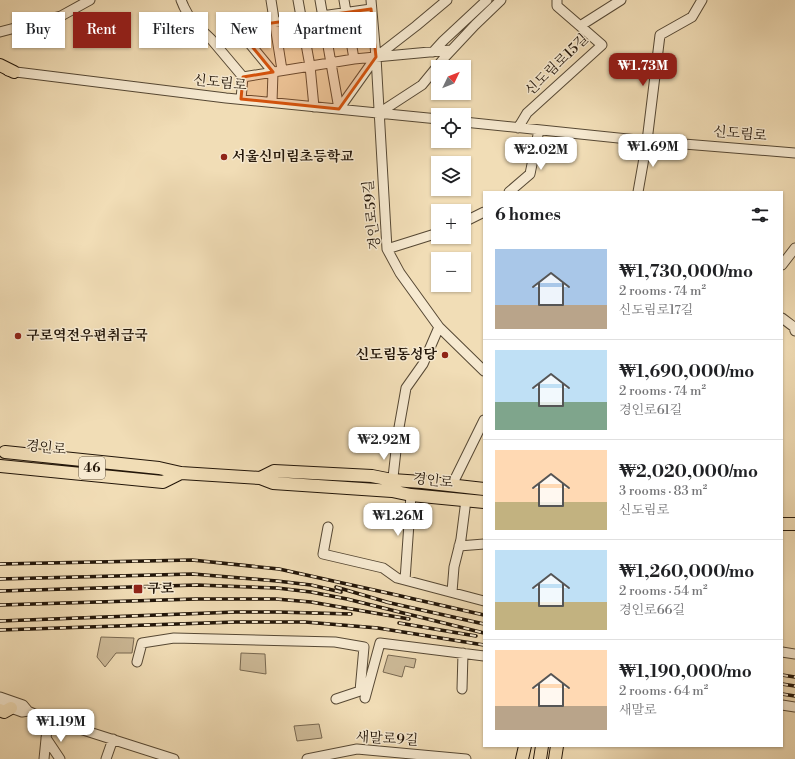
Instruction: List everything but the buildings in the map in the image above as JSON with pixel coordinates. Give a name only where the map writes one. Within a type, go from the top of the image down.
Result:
[{"type":"main road","points":[[0,65],[14,72]]},
{"type":"main road","points":[[0,77],[14,72]]},
{"type":"main road","points":[[2,455],[129,478],[163,482],[181,473]]},
{"type":"main road","name":"경인로","points":[[2,455],[157,475],[181,473],[260,478],[274,471],[372,476],[411,495],[483,502]]},
{"type":"main road","name":"경인로","points":[[392,485],[422,482],[483,489]]},
{"type":"main road","points":[[783,524],[795,524]]},
{"type":"main road","points":[[522,759],[525,747]]},
{"type":"main road","points":[[540,759],[542,747]]},
{"type":"main road","points":[[555,759],[557,747]]},
{"type":"street","points":[[0,32],[61,16],[80,4],[90,0]]},
{"type":"street","points":[[181,0],[191,20],[211,39],[243,76],[241,99]]},
{"type":"street","points":[[271,0],[282,70]]},
{"type":"street","points":[[298,0],[301,12]]},
{"type":"street","points":[[320,0],[322,12]]},
{"type":"street","points":[[344,0],[346,12]]},
{"type":"street","points":[[339,109],[376,57],[447,0]]},
{"type":"street","points":[[433,52],[487,0]]},
{"type":"street","points":[[379,113],[422,86],[450,50],[501,0]]},
{"type":"street","name":"신도림로15길","points":[[518,128],[526,113],[602,45],[557,6],[557,0]]},
{"type":"street","name":"신도림로15길","points":[[580,26],[621,0]]},
{"type":"street","points":[[638,191],[647,141],[660,35],[692,17],[702,0]]},
{"type":"street","points":[[349,12],[371,5]]},
{"type":"street","name":"경인로59길","points":[[371,5],[376,57],[387,249],[400,273],[439,327]]},
{"type":"street","points":[[272,102],[273,72],[241,33],[251,26],[279,22]]},
{"type":"street","points":[[307,48],[314,107]]},
{"type":"street","points":[[328,48],[339,109]]},
{"type":"street","points":[[352,48],[354,59]]},
{"type":"street","points":[[243,76],[354,59],[450,50]]},
{"type":"street","name":"신도림로","points":[[0,70],[241,99],[431,118]]},
{"type":"street","name":"신도림로","points":[[471,123],[647,141],[795,153]]},
{"type":"street","points":[[510,191],[530,174],[539,130]]},
{"type":"street","points":[[471,218],[483,212]]},
{"type":"street","points":[[387,249],[431,235]]},
{"type":"street","points":[[783,264],[795,248]]},
{"type":"street","points":[[783,319],[794,327],[795,331]]},
{"type":"street","points":[[392,485],[398,433],[406,388],[423,364],[439,327],[483,369]]},
{"type":"street","name":"경인로","points":[[452,485],[483,422]]},
{"type":"street","points":[[405,580],[411,495]]},
{"type":"street","points":[[452,592],[454,567],[461,539],[466,500]]},
{"type":"street","points":[[328,527],[323,554],[383,568],[397,578],[483,601]]},
{"type":"street","points":[[459,546],[483,544]]},
{"type":"street","points":[[136,662],[138,644],[174,638],[270,645],[335,642],[364,647],[360,691],[336,698]]},
{"type":"street","points":[[365,698],[380,643],[483,656]]},
{"type":"street","points":[[783,652],[795,654]]},
{"type":"street","points":[[462,689],[463,653]]},
{"type":"street","points":[[0,696],[23,705],[28,711],[48,719],[113,739],[152,756],[174,759]]},
{"type":"street","points":[[783,705],[795,707]]},
{"type":"street","points":[[4,707],[22,712],[28,711]]},
{"type":"street","points":[[44,759],[48,719]]},
{"type":"street","points":[[46,738],[60,759]]},
{"type":"street","points":[[106,759],[113,739]]},
{"type":"street","name":"새말로9길","points":[[307,759],[357,749],[466,759]]},
{"type":"highlighted area","points":[[371,9],[376,57],[339,109],[241,99],[243,77],[273,72],[241,33],[251,26]]},
{"type":"shaded area","points":[[101,637],[134,638],[132,653],[116,653],[105,667],[97,657]]},
{"type":"shaded area","points":[[241,653],[265,654],[266,674],[240,670]]},
{"type":"shaded area","points":[[388,655],[416,659],[414,668],[405,666],[402,677],[383,672]]},
{"type":"shaded area","points":[[319,724],[322,738],[297,741],[294,726]]},
{"type":"railway","points":[[0,564],[192,560],[279,569],[483,615]]},
{"type":"railway","points":[[0,579],[193,574],[311,585],[341,592]]},
{"type":"railway","points":[[0,591],[197,585],[277,588],[311,592],[347,599],[483,633]]},
{"type":"railway","points":[[336,587],[390,603]]},
{"type":"railway","points":[[0,605],[196,599],[276,599],[311,602],[409,619]]},
{"type":"railway","points":[[386,602],[483,624]]},
{"type":"railway","points":[[0,621],[236,612],[351,614]]},
{"type":"railway","points":[[0,630],[236,622],[305,622],[378,628],[483,645]]},
{"type":"railway","points":[[399,623],[476,636]]},
{"type":"railway","points":[[783,675],[795,677]]},
{"type":"railway","points":[[783,684],[795,686]]},
{"type":"railway","points":[[783,694],[795,696]]},
{"type":"place","name":"서울신미림초등학교","points":[[224,157]]},
{"type":"place","name":"구로역전우편취급국","points":[[18,336]]},
{"type":"place","name":"신도림동성당","points":[[445,355]]},
{"type":"place","name":"구로","points":[[138,589]]}]
